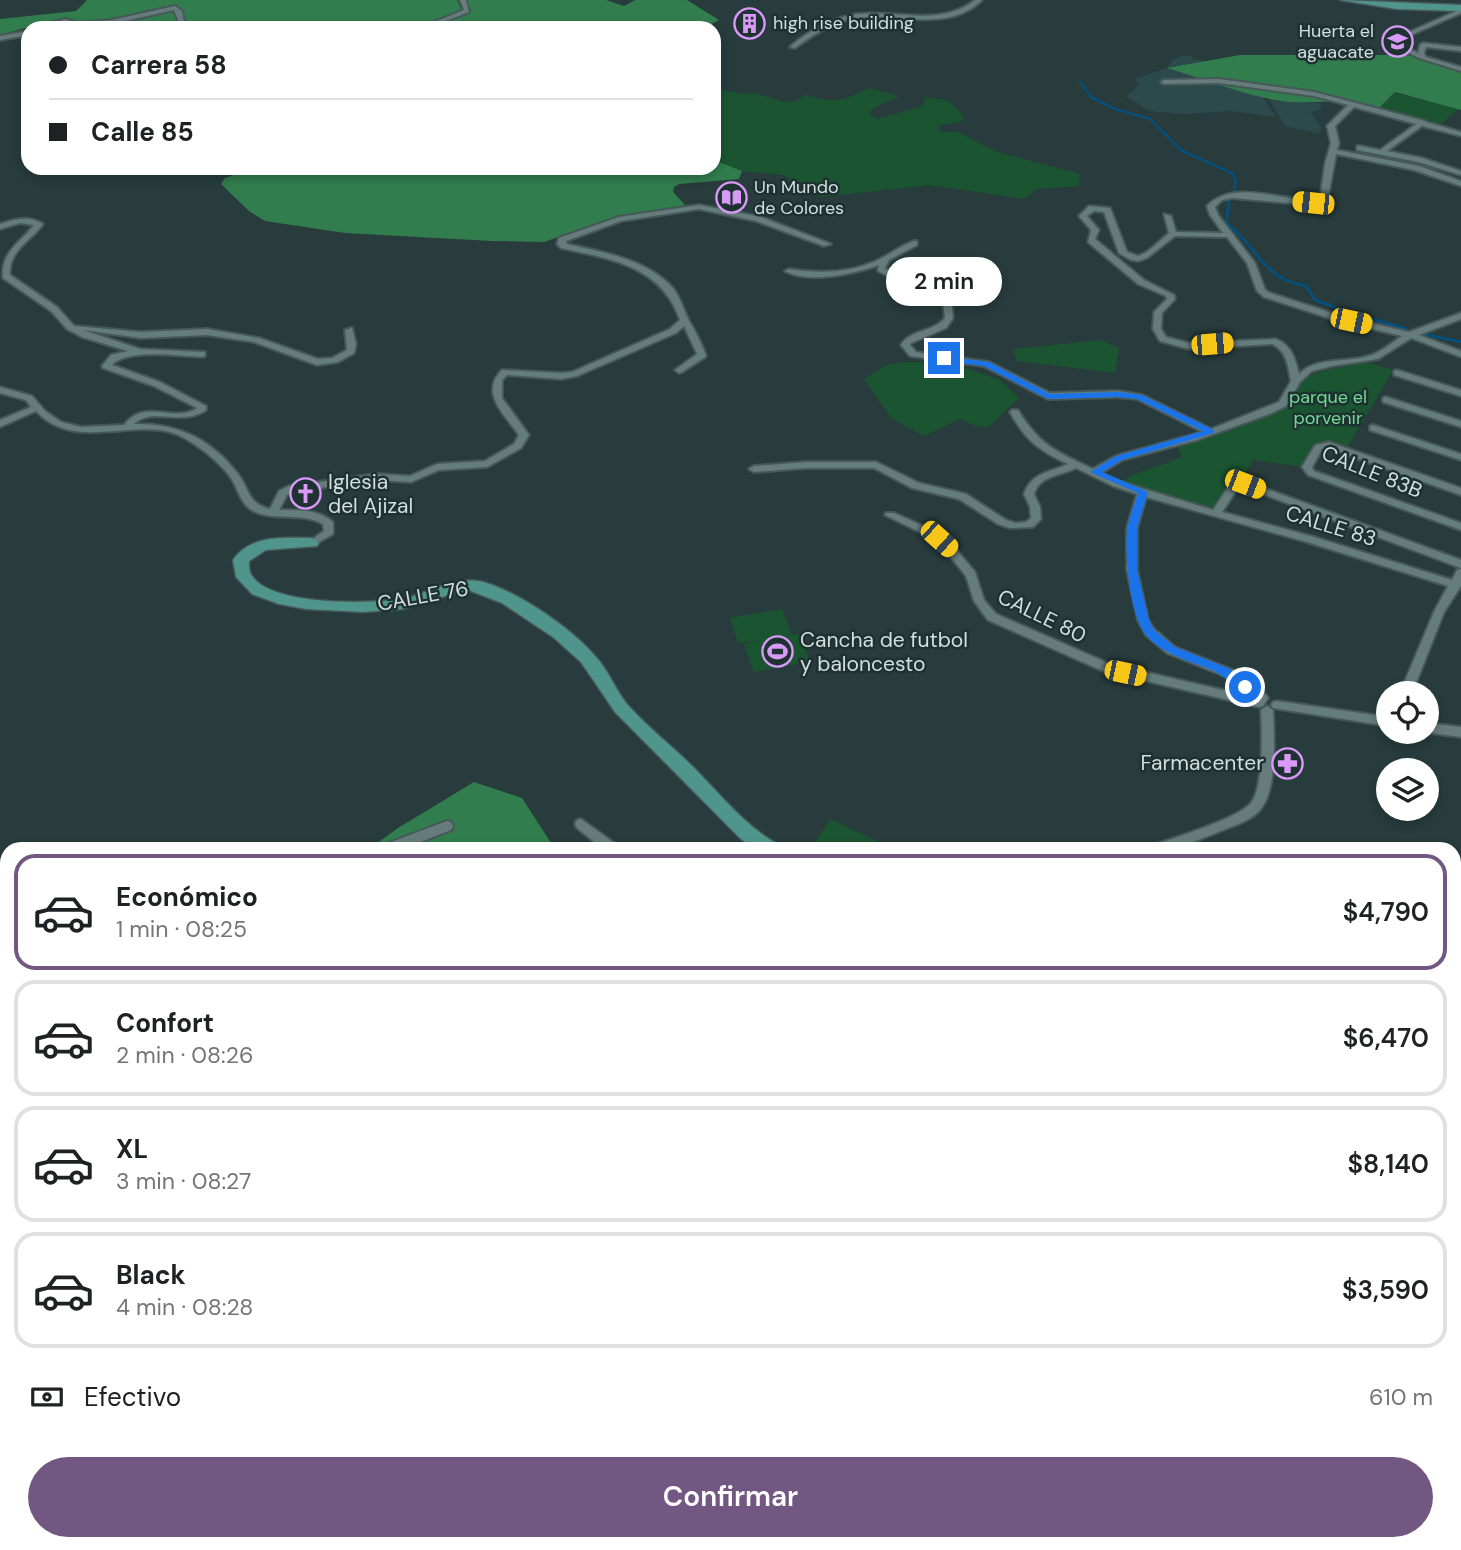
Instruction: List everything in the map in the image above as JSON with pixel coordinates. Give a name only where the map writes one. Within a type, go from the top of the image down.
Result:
[{"type":"street","points":[[441,21],[467,11],[463,0]]},
{"type":"street","points":[[793,47],[811,34],[845,19],[857,16],[939,16],[967,9],[979,0]]},
{"type":"street","points":[[1344,0],[1459,10]]},
{"type":"street","points":[[116,21],[175,8],[179,11],[181,21]]},
{"type":"street","points":[[1459,10],[1434,26],[1391,40],[1395,46],[1461,69]]},
{"type":"street","points":[[0,38],[21,34]]},
{"type":"street","points":[[1421,56],[1423,44],[1461,50]]},
{"type":"street","points":[[1164,82],[1198,79],[1314,94],[1461,134]]},
{"type":"street","points":[[1353,104],[1331,126],[1333,147],[1324,201],[1320,203],[1252,196],[1224,197],[1215,200],[1212,211],[1227,235],[1251,262],[1261,290],[1268,295],[1338,318],[1410,335],[1461,354]]},
{"type":"street","points":[[1383,152],[1423,122]]},
{"type":"street","points":[[1333,147],[1383,152],[1461,173]]},
{"type":"street","points":[[1333,147],[1416,168],[1461,184]]},
{"type":"street","points":[[679,370],[702,355],[695,344],[691,327],[669,290],[619,259],[564,246],[561,244],[562,240],[618,219],[699,207],[758,219],[827,244]]},
{"type":"street","points":[[1227,235],[1173,234],[1145,257],[1132,257],[1123,253],[1107,210],[1092,208],[1083,216],[1095,230],[1091,240],[1141,282],[1170,295],[1171,299],[1158,312],[1157,329],[1163,339],[1189,346],[1273,341],[1283,345],[1288,352],[1296,381]]},
{"type":"street","points":[[1167,216],[1173,234]]},
{"type":"street","points":[[0,227],[32,220],[39,224],[12,248],[6,257],[6,276],[54,309],[70,327],[85,335],[139,352]]},
{"type":"street","points":[[789,271],[839,274],[886,259],[914,243]]},
{"type":"street","points":[[886,259],[881,269],[886,272],[905,268],[959,267],[945,282],[949,318],[943,326],[907,341],[905,345],[908,350],[920,356],[986,364],[1048,396],[1118,394],[1139,397],[1211,432]]},
{"type":"street","points":[[1095,472],[1119,458],[1211,432],[1283,404],[1296,381],[1308,369],[1375,357],[1410,335],[1461,316]]},
{"type":"street","points":[[0,390],[29,398],[58,424],[68,428],[162,428],[184,435],[233,474],[242,487],[243,496],[253,506],[273,512],[283,493],[289,489],[376,477],[411,479],[437,467],[487,464],[503,457],[519,446],[524,435],[497,398],[498,379],[505,372],[561,376],[574,374],[673,331],[685,321]]},
{"type":"street","points":[[70,327],[141,335],[207,332],[256,340],[317,362],[342,357],[351,351],[349,330]]},
{"type":"street","points":[[126,428],[136,417],[155,413],[196,414],[203,408],[157,384],[106,366],[114,357],[139,352],[202,354]]},
{"type":"street","points":[[1397,373],[1461,393]]},
{"type":"street","points":[[1386,400],[1461,424]]},
{"type":"street","points":[[0,424],[38,407]]},
{"type":"street","name":"CALLE 83","points":[[1015,412],[1035,442],[1074,465],[1143,492],[1456,585]]},
{"type":"street","points":[[1373,428],[1461,457]]},
{"type":"street","name":"CALLE 83B","points":[[1461,492],[1336,447],[1319,447],[1307,470],[1461,527]]},
{"type":"street","points":[[754,469],[806,465],[876,465],[916,486],[962,496],[997,521],[1021,526],[1029,525],[1036,519],[1035,507],[1029,494],[1034,482],[1046,473],[1074,465]]},
{"type":"street","points":[[1216,513],[1235,485],[1245,484],[1461,564]]},
{"type":"street","points":[[1143,492],[1132,528],[1132,570],[1143,620],[1150,632],[1171,650],[1226,672],[1266,704],[1263,787],[1257,805],[1244,815],[1177,842]]},
{"type":"street","name":"CALLE 76","points":[[273,512],[316,515],[328,522],[330,529],[312,543],[256,546],[247,552],[241,561],[244,580],[254,590],[276,599],[381,607],[467,586],[483,587],[525,610],[576,645],[595,667],[622,709],[690,775],[733,822],[761,842]]},
{"type":"street","name":"CALLE 80","points":[[890,515],[928,532],[950,549],[971,575],[979,601],[992,617],[1107,668],[1266,704],[1376,720]]},
{"type":"street","points":[[1411,681],[1439,611],[1461,573]]},
{"type":"street","points":[[1439,729],[1461,732]]},
{"type":"street","points":[[581,824],[603,842]]},
{"type":"street","points":[[406,842],[447,826]]},
{"type":"shaded area","points":[[1181,56],[1192,56],[1193,59],[1216,63],[1219,83],[1257,87],[1276,117],[1231,111],[1184,114],[1149,111],[1126,96],[1138,86],[1135,79],[1167,68],[1173,60]]},
{"type":"shaded area","points":[[1267,97],[1280,101],[1321,103],[1321,109],[1310,112],[1322,127],[1320,134],[1285,126]]},
{"type":"green space","points":[[87,0],[457,0],[462,11],[436,21],[21,21],[21,29],[0,35],[0,19],[76,11]]},
{"type":"green space","points":[[466,0],[606,0],[624,6],[635,0],[687,0],[719,20],[448,21],[469,14],[471,10]]},
{"type":"green space","points":[[1240,55],[1408,55],[1461,72],[1461,110],[1395,92],[1376,111],[1353,103],[1281,101],[1238,91],[1167,68]]},
{"type":"green space","points":[[869,88],[899,96],[872,109],[869,115],[877,119],[920,107],[925,102],[924,98],[943,100],[952,104],[964,118],[960,122],[940,125],[938,129],[941,132],[958,132],[997,152],[1080,174],[1079,186],[1037,189],[1024,199],[929,185],[822,197],[783,175],[742,171],[721,163],[721,89],[744,94],[755,93],[784,102],[796,101],[806,95],[839,100]]},
{"type":"green space","points":[[1395,93],[1459,109],[1439,125],[1376,111]]},
{"type":"green space","points":[[721,163],[742,171],[739,179],[679,184],[674,187],[673,192],[685,205],[603,221],[544,242],[345,233],[265,221],[249,211],[221,184],[225,178],[234,175],[721,175]]},
{"type":"green space","points":[[1100,340],[1119,348],[1115,373],[1017,361],[1013,349]]},
{"type":"green space","points":[[907,362],[949,363],[998,379],[1019,398],[989,426],[977,427],[960,419],[924,436],[891,418],[864,379],[886,365]]},
{"type":"green space","name":"parque el porvenir","points":[[1366,362],[1393,370],[1348,446],[1334,442],[1310,468],[1253,460],[1241,480],[1237,479],[1210,509],[1168,500],[1122,482],[1130,476],[1182,457],[1178,446],[1231,429],[1287,405],[1298,379]]},
{"type":"green space","points":[[782,609],[792,635],[799,634],[810,661],[754,672],[744,644],[761,640],[738,643],[730,618]]},
{"type":"green space","points":[[474,782],[522,798],[550,842],[379,842]]},
{"type":"green space","points":[[831,819],[879,842],[815,842]]},
{"type":"waterway","points":[[1080,82],[1091,97],[1115,109],[1150,119],[1182,151],[1232,173],[1236,181],[1234,189]]},
{"type":"waterway","points":[[1234,191],[1235,187]]},
{"type":"waterway","points":[[1229,202],[1226,223],[1268,267],[1287,280],[1306,286],[1315,300],[1337,308]]},
{"type":"waterway","points":[[1357,315],[1407,329]]},
{"type":"waterway","points":[[1423,334],[1461,342]]},
{"type":"place","name":"high rise building","points":[[750,23]]},
{"type":"place","name":"Huerta el aguacate","points":[[1397,41]]},
{"type":"place","name":"Un Mundo de Colores","points":[[731,197]]},
{"type":"place","name":"Iglesia del Ajizal","points":[[305,494]]},
{"type":"place","name":"Cancha de futbol y baloncesto","points":[[777,652]]},
{"type":"place","name":"Farmacenter","points":[[1287,763]]},
{"type":"route","points":[[944,358],[986,364],[1048,396],[1118,394],[1139,397],[1211,432],[1119,458],[1095,472],[1117,484],[1143,492],[1132,528],[1132,570],[1143,620],[1150,632],[1171,650],[1231,674],[1245,687]]}]
